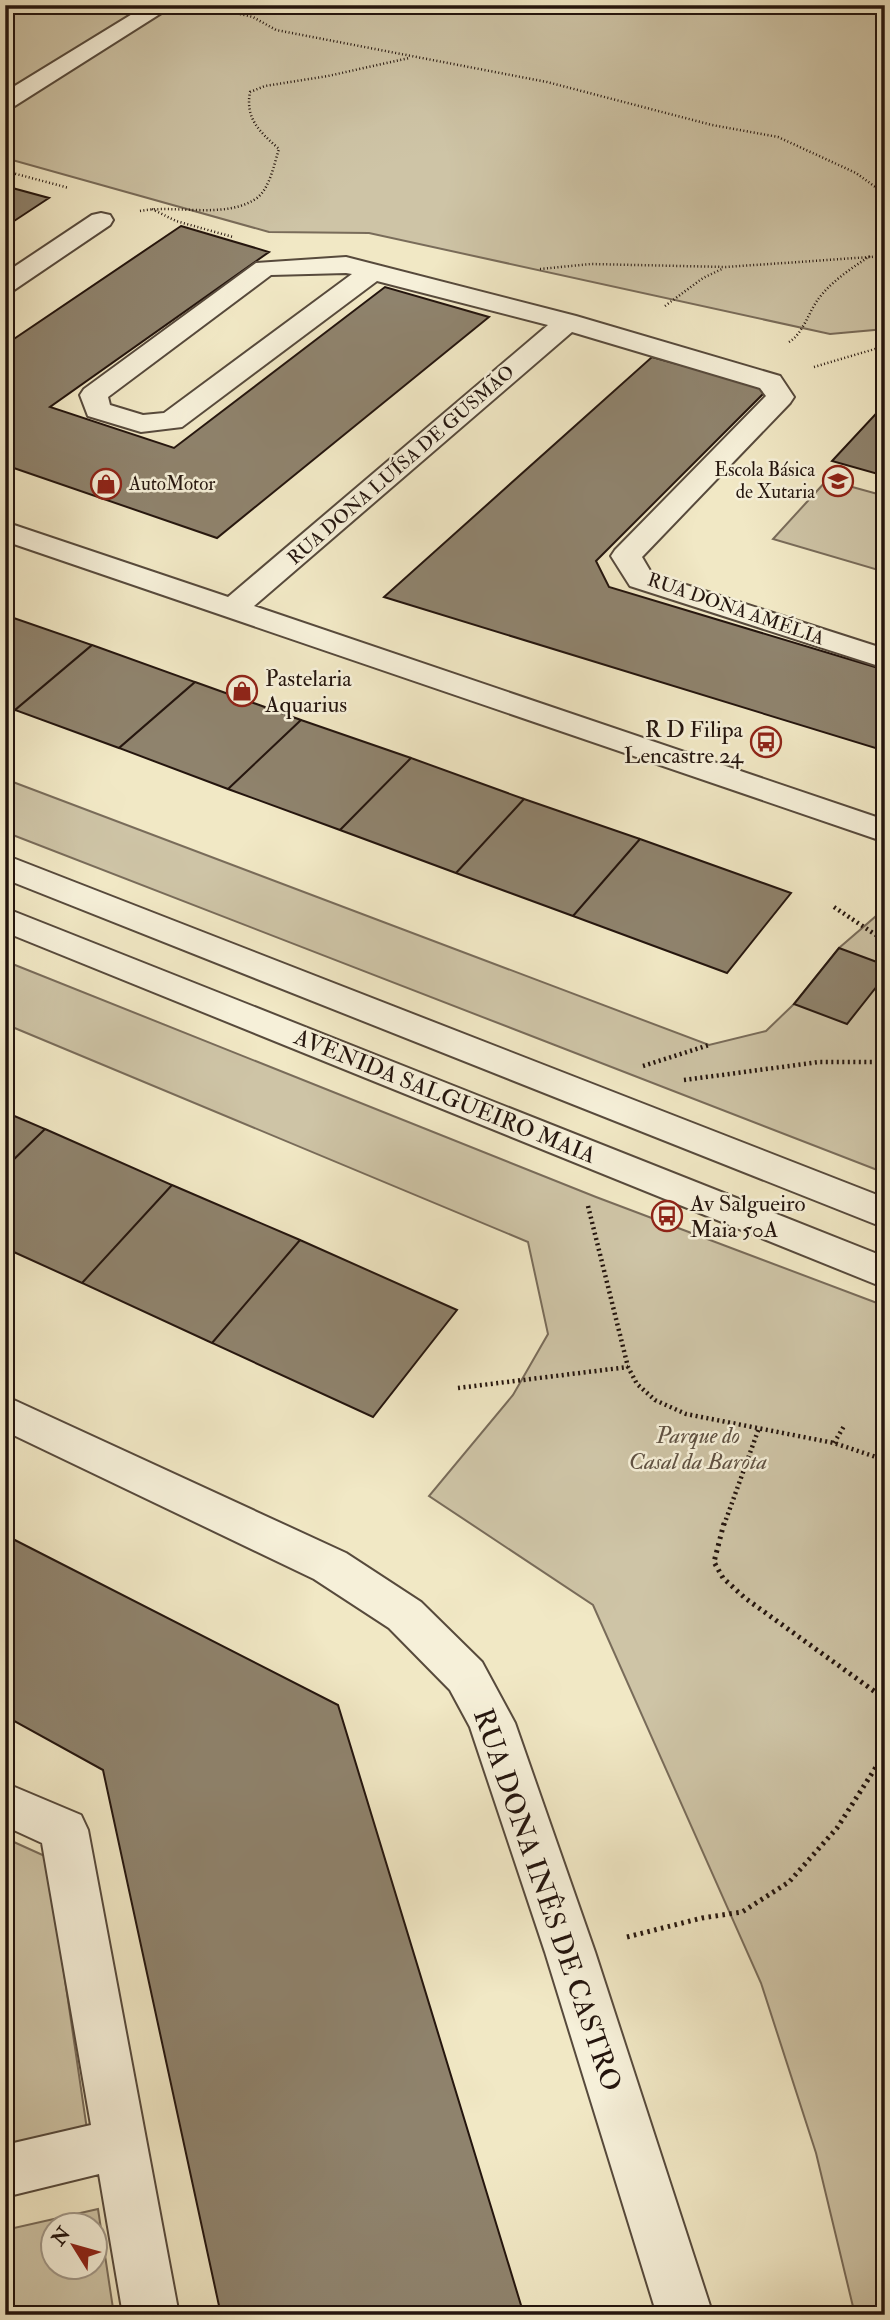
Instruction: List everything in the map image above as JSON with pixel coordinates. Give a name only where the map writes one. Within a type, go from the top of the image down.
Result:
[{"type":"street","points":[[5,102],[163,5]]},
{"type":"street","points":[[5,285],[101,220]]},
{"type":"street","points":[[372,272],[172,421],[141,424],[98,411],[94,395],[265,268],[346,265],[567,322],[770,382]]},
{"type":"street","name":"RUA DONA LUÍSA DE GUSMÃO","points":[[234,608],[567,322]]},
{"type":"street","name":"RUA DONA AMÉLIA","points":[[770,382],[780,397],[626,556],[642,580],[885,659]]},
{"type":"street","points":[[5,531],[885,832]]},
{"type":"street","points":[[5,866],[885,1214]]},
{"type":"street","name":"AVENIDA SALGUEIRO MAIA","points":[[5,919],[885,1273]]},
{"type":"street","name":"RUA DONA INÊS DE CASTRO","points":[[5,1412],[330,1566],[405,1615],[466,1676],[492,1723],[570,1952],[685,2315]]},
{"type":"street","points":[[5,1804],[64,1830],[150,2315]]},
{"type":"street","points":[[5,2171],[120,2143]]},
{"type":"path","points":[[205,5],[253,18],[276,30],[547,82],[712,125],[778,137],[856,173],[885,194]]},
{"type":"path","points":[[101,220],[152,209],[230,209],[258,197],[269,180],[279,149],[254,124],[246,108],[250,92],[265,86],[328,76],[413,57]]},
{"type":"path","points":[[5,171],[72,188]]},
{"type":"path","points":[[138,205],[176,221],[309,258],[317,266]]},
{"type":"path","points":[[726,369],[796,338],[820,294],[845,271],[870,256]]},
{"type":"path","points":[[489,302],[522,276],[548,266],[591,264],[726,267],[885,256]]},
{"type":"path","points":[[625,339],[690,287],[726,267]]},
{"type":"path","points":[[770,382],[885,346]]},
{"type":"path","points":[[834,907],[885,941]]},
{"type":"path","points":[[677,1081],[819,1062],[885,1062]]},
{"type":"path","points":[[587,1201],[628,1367],[637,1384],[655,1400],[687,1414],[834,1443],[885,1460]]},
{"type":"path","points":[[458,1388],[628,1367]]},
{"type":"path","points":[[834,1443],[844,1426]]},
{"type":"path","points":[[759,1428],[717,1543],[714,1562],[723,1578],[745,1598],[885,1699]]},
{"type":"path","points":[[570,1952],[702,1918],[742,1912],[789,1882],[837,1828],[885,1753]]},
{"type":"green space","points":[[5,5],[885,5],[885,329],[830,334],[369,233],[269,232],[5,158]]},
{"type":"green space","points":[[827,480],[885,496],[885,572],[773,539]]},
{"type":"green space","points":[[5,779],[709,1045],[766,1031],[794,1004],[839,948],[876,916],[885,900],[885,1173],[5,832]]},
{"type":"green space","name":"Parque do Casal da Barota","points":[[5,961],[596,1197],[885,1306],[885,2315],[855,2315],[816,2153],[761,1983],[593,1605],[429,1496],[513,1395],[548,1334],[528,1242],[5,1024]]},
{"type":"green space","points":[[5,1838],[47,1857],[90,2150],[5,2169]]},
{"type":"green space","points":[[38,2223],[38,2282],[108,2282],[108,2275],[114,2315],[5,2315],[5,2230]]},
{"type":"building","points":[[5,186],[49,198],[5,227]]},
{"type":"building","points":[[181,226],[269,252],[50,407],[174,448],[385,287],[489,317],[217,538],[5,465],[5,345]]},
{"type":"building","points":[[652,357],[768,389],[596,561],[609,587],[885,670],[885,751],[384,597]]},
{"type":"building","points":[[885,404],[885,476],[832,461]]},
{"type":"building","points":[[5,615],[92,645],[15,710],[5,706]]},
{"type":"building","points":[[92,645],[195,682],[119,748],[15,710]]},
{"type":"building","points":[[195,682],[301,720],[228,789],[119,748]]},
{"type":"building","points":[[301,720],[411,758],[340,830],[228,789]]},
{"type":"building","points":[[411,758],[524,799],[456,873],[340,830]]},
{"type":"building","points":[[524,799],[640,839],[573,916],[456,873]]},
{"type":"building","points":[[640,839],[791,893],[727,973],[573,916]]},
{"type":"building","points":[[839,948],[885,965],[885,976],[847,1024],[794,1004]]},
{"type":"building","points":[[5,1112],[45,1129],[5,1168]]},
{"type":"building","points":[[45,1129],[172,1185],[82,1283],[5,1248],[5,1168]]},
{"type":"building","points":[[172,1185],[300,1240],[212,1343],[82,1283]]},
{"type":"building","points":[[300,1240],[457,1310],[373,1417],[212,1343]]},
{"type":"building","points":[[5,1535],[338,1705],[524,2315],[221,2315],[103,1770],[5,1716]]},
{"type":"place","name":"Escola Básica de Xutaria","points":[[838,481]]},
{"type":"place","name":"AutoMotor","points":[[106,484]]},
{"type":"place","name":"Pastelaria Aquarius","points":[[242,691]]},
{"type":"place","name":"R D Filipa Lencastre 24","points":[[766,742]]},
{"type":"place","name":"Av Salgueiro Maia 50A","points":[[667,1216]]}]
